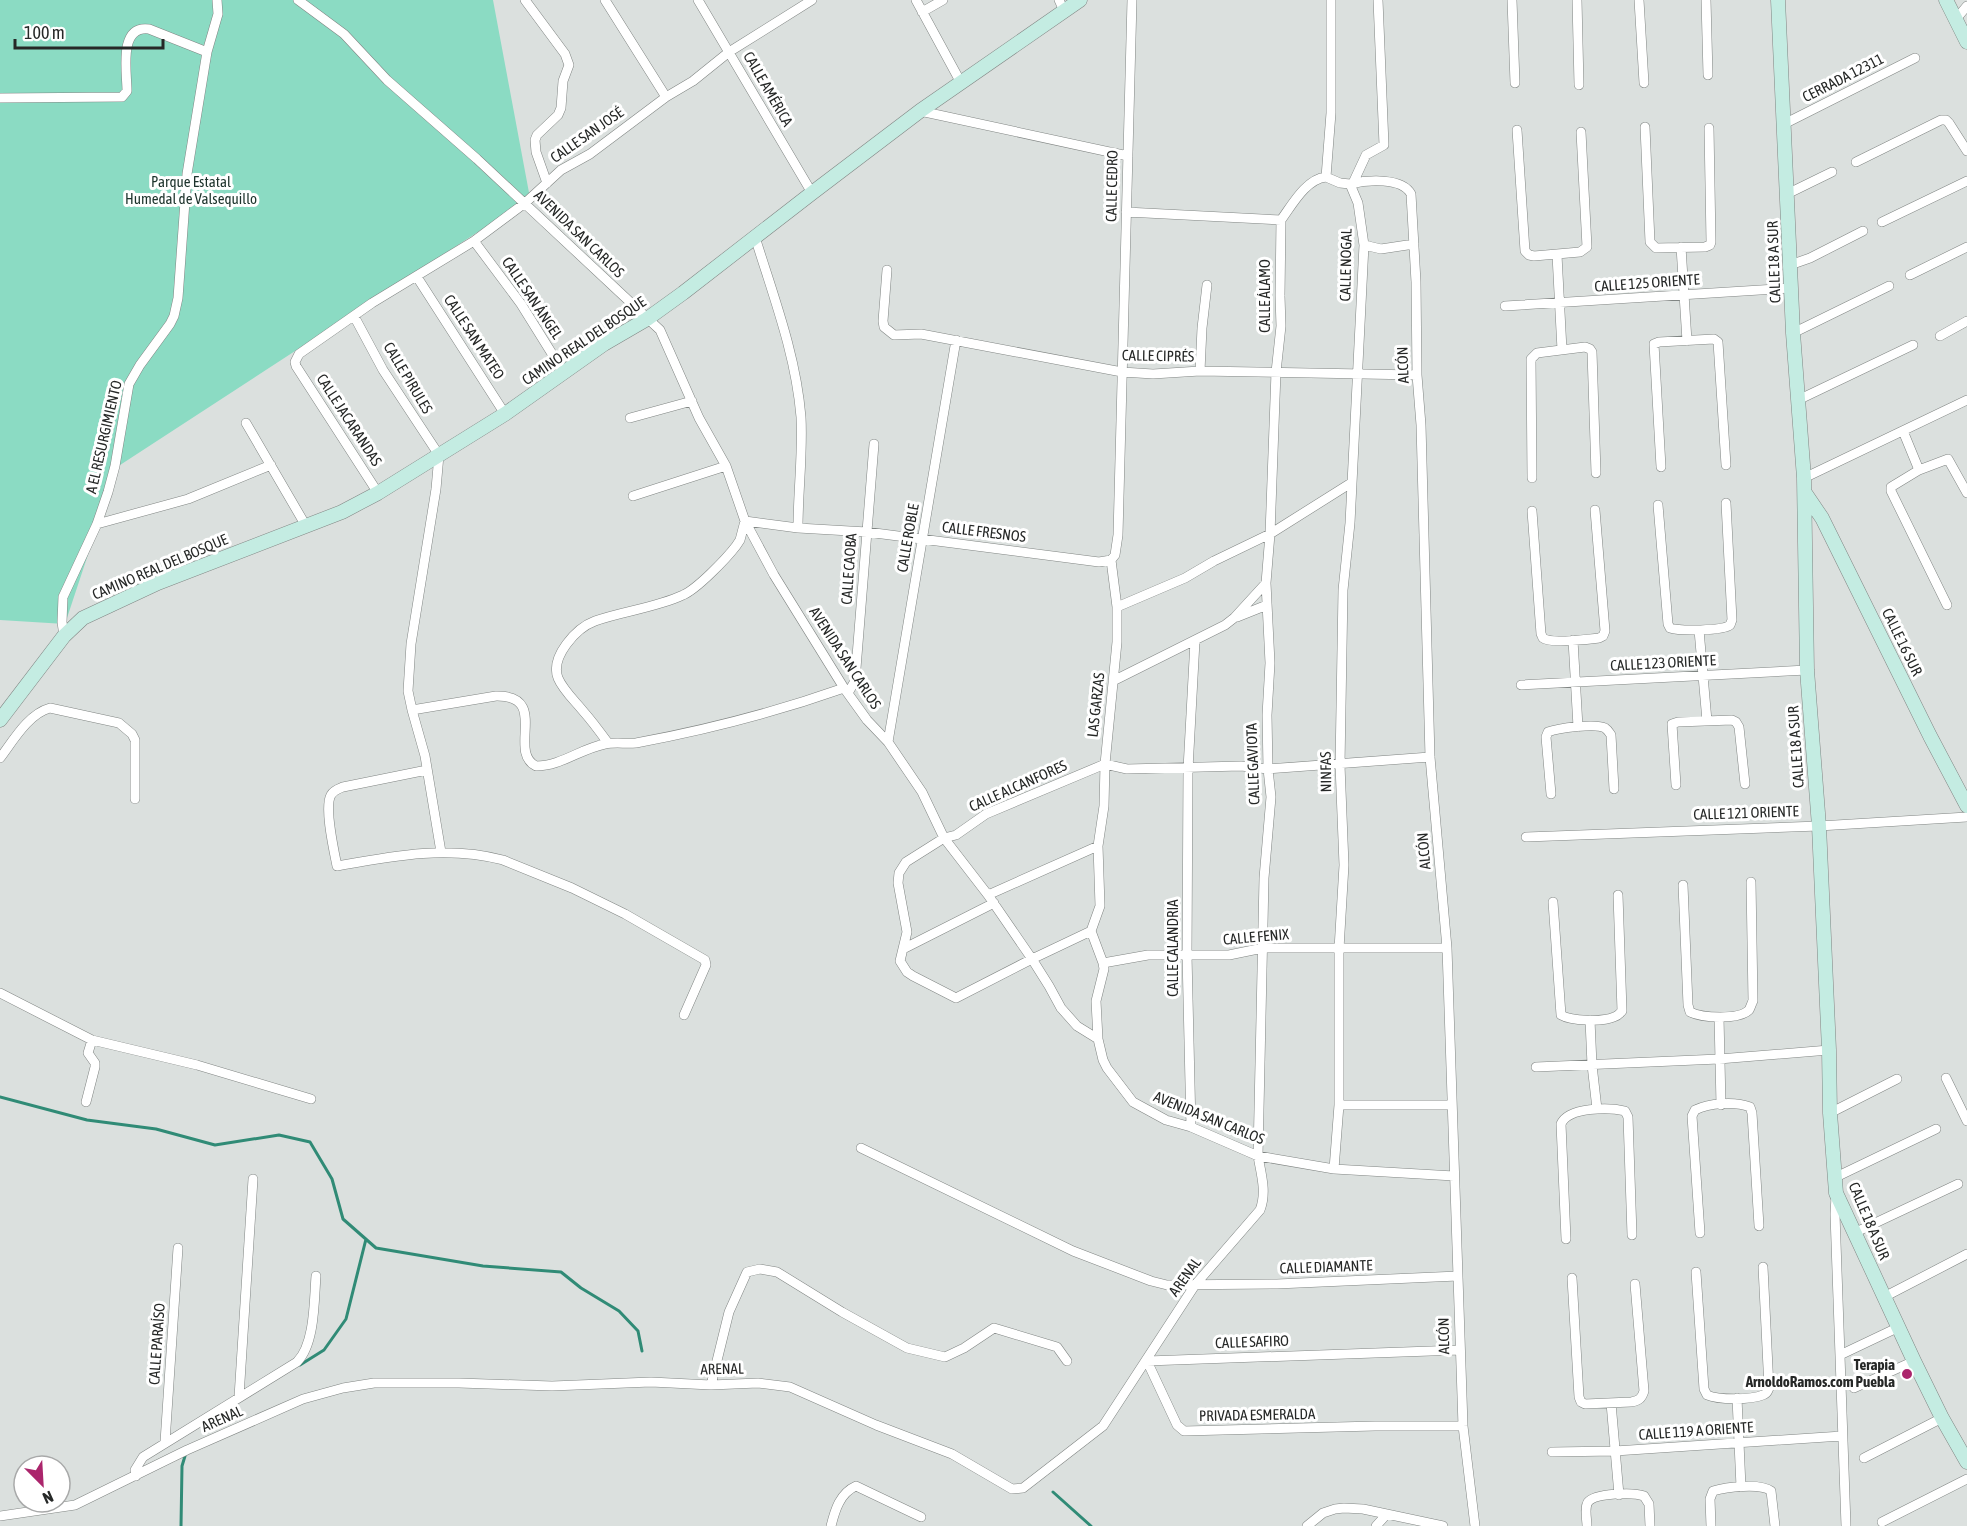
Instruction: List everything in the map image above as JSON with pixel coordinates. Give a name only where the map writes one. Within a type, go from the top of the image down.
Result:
[{"type":"street","name":"A EL RESURGIMIENTO","points":[[64,636],[63,597],[97,524],[115,466],[129,384],[174,316],[178,298],[187,174],[207,52],[217,22],[217,0]]},
{"type":"street","name":"AVENIDA SAN CARLOS","points":[[298,0],[344,34],[387,81],[477,159],[656,326],[663,336],[702,425],[726,466],[745,522],[774,574],[846,691],[867,720],[888,742],[927,801],[944,838],[991,899],[1032,958],[1067,1016],[1077,1026],[1098,1039],[1107,1068],[1133,1102],[1166,1120],[1191,1127],[1258,1156],[1334,1169],[1454,1176]]},
{"type":"street","points":[[525,0],[565,54],[568,65],[563,81],[561,108],[535,140],[536,152],[547,183]]},
{"type":"street","points":[[605,0],[666,97]]},
{"type":"street","name":"CALLE AMÉRICA","points":[[698,0],[812,193]]},
{"type":"street","name":"CALLE SAN JOSÉ","points":[[295,362],[303,350],[380,298],[474,241],[525,203],[561,170],[590,154],[666,97],[693,81],[729,52],[812,0]]},
{"type":"street","points":[[916,0],[960,81]]},
{"type":"street","points":[[922,12],[943,0]]},
{"type":"street","name":"CAMINO REAL DEL BOSQUE","points":[[0,720],[64,636],[83,618],[158,583],[342,512],[378,493],[505,414],[614,338],[684,293],[960,81],[1062,6],[1080,0]]},
{"type":"street","name":"CALLE CEDRO","points":[[1122,372],[1132,0]]},
{"type":"street","points":[[1326,177],[1331,113],[1331,0]]},
{"type":"street","points":[[1126,212],[1281,220],[1305,189],[1320,177],[1340,183],[1352,183],[1368,152],[1384,145],[1378,0]]},
{"type":"street","points":[[1512,0],[1515,83]]},
{"type":"street","points":[[1577,0],[1579,84]]},
{"type":"street","points":[[1640,0],[1644,83]]},
{"type":"street","points":[[1706,0],[1708,75]]},
{"type":"street","name":"CALLE 18 A SUR","points":[[1778,0],[1793,333],[1805,493],[1807,670],[1819,826],[1834,1178],[1836,1193],[1854,1233],[1886,1296],[1942,1418],[1967,1462]]},
{"type":"street","points":[[1946,0],[1967,42]]},
{"type":"street","points":[[1956,19],[1967,6]]},
{"type":"street","points":[[0,98],[122,97],[127,91],[127,43],[131,34],[140,29],[149,29],[207,52]]},
{"type":"street","name":"CERRADA 12311","points":[[1784,124],[1916,58]]},
{"type":"street","points":[[920,111],[1128,156]]},
{"type":"street","points":[[1856,162],[1941,120],[1949,123],[1967,150]]},
{"type":"street","points":[[1645,127],[1650,242],[1656,248],[1710,245],[1712,239],[1709,128]]},
{"type":"street","points":[[1517,130],[1525,250],[1531,256],[1580,252],[1587,247],[1581,132]]},
{"type":"street","points":[[1787,194],[1832,172]]},
{"type":"street","points":[[1882,222],[1967,181]]},
{"type":"street","name":"ALCÓN","points":[[1352,183],[1396,182],[1405,186],[1411,194],[1417,375],[1422,425],[1430,757],[1448,948],[1462,1426],[1475,1526]]},
{"type":"street","name":"CALLE NOGAL","points":[[1352,183],[1358,203],[1364,245],[1356,374]]},
{"type":"street","name":"CALLE ÁLAMO","points":[[1276,372],[1281,326],[1281,220]]},
{"type":"street","points":[[1791,265],[1863,231]]},
{"type":"street","points":[[755,237],[797,386],[801,434],[798,528]]},
{"type":"street","name":"CALLE SAN ÁNGEL","points":[[474,241],[521,304],[564,373]]},
{"type":"street","points":[[1364,245],[1381,249],[1414,244]]},
{"type":"street","points":[[1681,247],[1687,340]]},
{"type":"street","points":[[1910,275],[1967,247]]},
{"type":"street","points":[[1557,255],[1562,350]]},
{"type":"street","name":"CALLE CIPRÉS","points":[[887,270],[884,327],[894,335],[921,334],[1122,372],[1417,375]]},
{"type":"street","name":"CALLE SAN MATEO","points":[[417,277],[505,414]]},
{"type":"street","points":[[1200,371],[1207,285]]},
{"type":"street","points":[[1793,333],[1888,286]]},
{"type":"street","name":"CALLE 125 ORIENTE","points":[[1505,306],[1791,288]]},
{"type":"street","name":"CALLE PIRULES","points":[[354,316],[383,370],[439,455]]},
{"type":"street","points":[[1940,336],[1967,321]]},
{"type":"street","points":[[1661,467],[1654,344],[1714,339],[1718,342],[1726,465]]},
{"type":"street","name":"CALLE ROBLE","points":[[888,742],[956,340]]},
{"type":"street","points":[[1798,400],[1912,345]]},
{"type":"street","points":[[1532,478],[1531,359],[1537,353],[1585,347],[1592,352],[1596,473]]},
{"type":"street","name":"CALLE JACARANDAS","points":[[295,362],[378,493]]},
{"type":"street","name":"LAS GARZAS","points":[[1091,931],[1100,906],[1098,846],[1103,816],[1105,764],[1117,642],[1117,607],[1111,560],[1115,555],[1118,535],[1122,372]]},
{"type":"street","name":"CALLE GAVIOTA","points":[[1258,1156],[1264,878],[1271,797],[1268,769],[1267,715],[1270,663],[1266,583],[1276,372]]},
{"type":"street","name":"NINFAS","points":[[1334,1169],[1339,1105],[1339,949],[1344,865],[1340,765],[1343,590],[1350,523],[1356,374]]},
{"type":"street","points":[[1804,478],[1967,400]]},
{"type":"street","points":[[630,418],[692,401]]},
{"type":"street","points":[[246,423],[306,526]]},
{"type":"street","points":[[1903,431],[1919,470]]},
{"type":"street","name":"CALLE CAOBA","points":[[846,691],[855,681],[874,444]]},
{"type":"street","points":[[439,455],[436,489],[411,644],[408,691],[427,770],[441,852]]},
{"type":"street","points":[[1947,605],[1891,487],[1894,483],[1919,470],[1948,459],[1967,493]]},
{"type":"street","points":[[97,524],[188,499],[271,465]]},
{"type":"street","points":[[633,496],[726,466]]},
{"type":"street","points":[[1117,607],[1185,578],[1270,534],[1351,483]]},
{"type":"street","name":"CALLE 16 SUR","points":[[1805,493],[1822,518],[1967,806]]},
{"type":"street","points":[[1658,504],[1668,624],[1675,630],[1699,630],[1724,627],[1732,620],[1726,503]]},
{"type":"street","points":[[1532,511],[1541,634],[1548,640],[1573,640],[1599,638],[1605,631],[1595,510]]},
{"type":"street","points":[[608,743],[596,725],[563,687],[558,677],[556,667],[568,643],[594,621],[638,610],[689,592],[736,546],[745,522]]},
{"type":"street","name":"CALLE FRESNOS","points":[[745,522],[867,532],[1099,562],[1111,560]]},
{"type":"street","points":[[1113,681],[1214,632],[1234,618],[1266,583]]},
{"type":"street","points":[[1234,618],[1267,605]]},
{"type":"street","points":[[1699,630],[1707,721]]},
{"type":"street","points":[[1573,640],[1578,726]]},
{"type":"street","name":"CALLE CALANDRIA","points":[[1191,1127],[1187,955],[1188,769],[1195,641]]},
{"type":"street","name":"CALLE 123 ORIENTE","points":[[1521,685],[1807,670]]},
{"type":"street","points":[[412,710],[496,696],[510,698],[524,710],[525,755],[530,764],[536,766],[554,764],[587,749],[608,743],[633,743],[701,729],[846,691]]},
{"type":"street","points":[[0,758],[41,710],[50,708],[119,723],[132,734],[135,740],[135,799]]},
{"type":"street","points":[[1676,785],[1672,724],[1732,720],[1739,727],[1745,784]]},
{"type":"street","points":[[1551,794],[1546,737],[1548,732],[1555,729],[1578,726],[1608,729],[1611,735],[1614,789]]},
{"type":"street","points":[[1105,764],[1127,769],[1241,766],[1268,769],[1430,757]]},
{"type":"street","name":"CALLE ALCANFORES","points":[[903,949],[907,932],[898,883],[899,873],[906,862],[944,838],[956,835],[986,814],[1105,764]]},
{"type":"street","points":[[427,770],[343,787],[334,791],[328,806],[337,866],[401,855],[441,852],[503,860],[572,888],[625,914],[705,960],[706,965],[684,1015]]},
{"type":"street","name":"CALLE 121 ORIENTE","points":[[1526,837],[1819,826],[1967,817]]},
{"type":"street","points":[[1098,846],[991,899],[903,949],[900,961],[907,972],[956,998],[1032,958],[1091,931],[1104,969],[1096,1001],[1098,1039]]},
{"type":"street","points":[[1683,885],[1688,1005],[1690,1012],[1698,1016],[1719,1017],[1741,1015],[1749,1010],[1753,1001],[1751,882]]},
{"type":"street","points":[[1553,902],[1561,1015],[1568,1019],[1613,1018],[1622,1011],[1618,895]]},
{"type":"street","name":"CALLE FENIX","points":[[1103,963],[1148,955],[1228,955],[1263,948],[1448,948]]},
{"type":"street","points":[[0,993],[92,1040],[197,1065],[311,1099]]},
{"type":"street","points":[[1719,1017],[1721,1105]]},
{"type":"street","points":[[1590,1020],[1597,1109]]},
{"type":"street","points":[[86,1102],[95,1067],[88,1053],[92,1040]]},
{"type":"street","points":[[1536,1067],[1719,1059],[1829,1050]]},
{"type":"street","points":[[1946,1078],[1967,1121]]},
{"type":"street","points":[[1830,1113],[1897,1079]]},
{"type":"street","points":[[1700,1233],[1692,1116],[1695,1110],[1702,1106],[1743,1104],[1750,1107],[1759,1226]]},
{"type":"street","points":[[1339,1105],[1451,1105]]},
{"type":"street","points":[[1566,1239],[1561,1124],[1563,1118],[1571,1114],[1597,1109],[1625,1111],[1628,1117],[1632,1235]]},
{"type":"street","points":[[1834,1178],[1936,1129]]},
{"type":"street","name":"CALLE DIAMANTE","points":[[861,1148],[1073,1251],[1167,1285],[1458,1276]]},
{"type":"street","name":"ARENAL","points":[[0,1516],[75,1505],[187,1450],[278,1409],[303,1399],[354,1385],[374,1383],[552,1386],[651,1382],[711,1385],[758,1383],[790,1388],[876,1425],[952,1454],[1012,1489],[1023,1488],[1103,1426],[1195,1285],[1260,1210],[1264,1190],[1258,1156]]},
{"type":"street","points":[[239,1397],[253,1179]]},
{"type":"street","points":[[1854,1233],[1958,1184]]},
{"type":"street","points":[[1836,1193],[1846,1526]]},
{"type":"street","name":"CALLE PARAÍSO","points":[[165,1442],[178,1248]]},
{"type":"street","points":[[1886,1296],[1966,1257]]},
{"type":"street","points":[[1696,1272],[1704,1389],[1707,1395],[1713,1398],[1737,1398],[1761,1396],[1767,1393],[1769,1388],[1762,1268]]},
{"type":"street","points":[[711,1385],[729,1312],[747,1272],[760,1269],[777,1272],[842,1312],[907,1347],[945,1357],[964,1348],[994,1328],[1057,1347],[1067,1361]]},
{"type":"street","points":[[136,1476],[135,1470],[143,1457],[297,1362],[303,1356],[307,1347],[316,1276]]},
{"type":"street","points":[[1572,1278],[1579,1397],[1585,1404],[1637,1401],[1642,1397],[1644,1391],[1635,1284]]},
{"type":"street","points":[[1840,1355],[1899,1327]]},
{"type":"street","name":"CALLE SAFIRO","points":[[1147,1361],[1459,1350]]},
{"type":"street","name":"PRIVADA ESMERALDA","points":[[1147,1361],[1177,1425],[1184,1431],[1462,1426]]},
{"type":"street","points":[[1854,1388],[1914,1361]]},
{"type":"street","points":[[1737,1398],[1741,1487]]},
{"type":"street","points":[[1611,1403],[1619,1495]]},
{"type":"street","points":[[1864,1458],[1942,1418]]},
{"type":"street","name":"CALLE 119 A ORIENTE","points":[[1552,1452],[1615,1451],[1842,1436]]},
{"type":"street","points":[[1882,1522],[1967,1479]]},
{"type":"street","points":[[831,1526],[840,1501],[847,1490],[856,1486],[921,1517]]},
{"type":"street","points":[[1711,1526],[1710,1499],[1713,1491],[1741,1487],[1767,1488],[1771,1491],[1774,1526]]},
{"type":"street","points":[[1587,1526],[1586,1507],[1591,1499],[1641,1494],[1648,1504],[1650,1526]]},
{"type":"street","points":[[1307,1526],[1323,1513],[1335,1509],[1363,1509],[1443,1526]]},
{"type":"street","points":[[1376,1526],[1386,1515]]},
{"type":"green space","name":"Parque Estatal Humedal de Valsequillo","points":[[0,0],[493,0],[530,198],[117,467],[65,624],[0,620]]},
{"type":"waterway","points":[[0,1097],[87,1120],[156,1129],[215,1145],[279,1135],[310,1142],[332,1179],[343,1219],[376,1248],[483,1266],[561,1272],[581,1288],[619,1311],[638,1331],[642,1351]]},
{"type":"waterway","points":[[300,1365],[324,1350],[346,1319],[366,1239]]},
{"type":"waterway","points":[[181,1526],[182,1466],[185,1456]]},
{"type":"waterway","points":[[1053,1492],[1091,1526]]},
{"type":"place","name":"Terapia ArnoldoRamos.com Puebla","points":[[1907,1374]]}]
